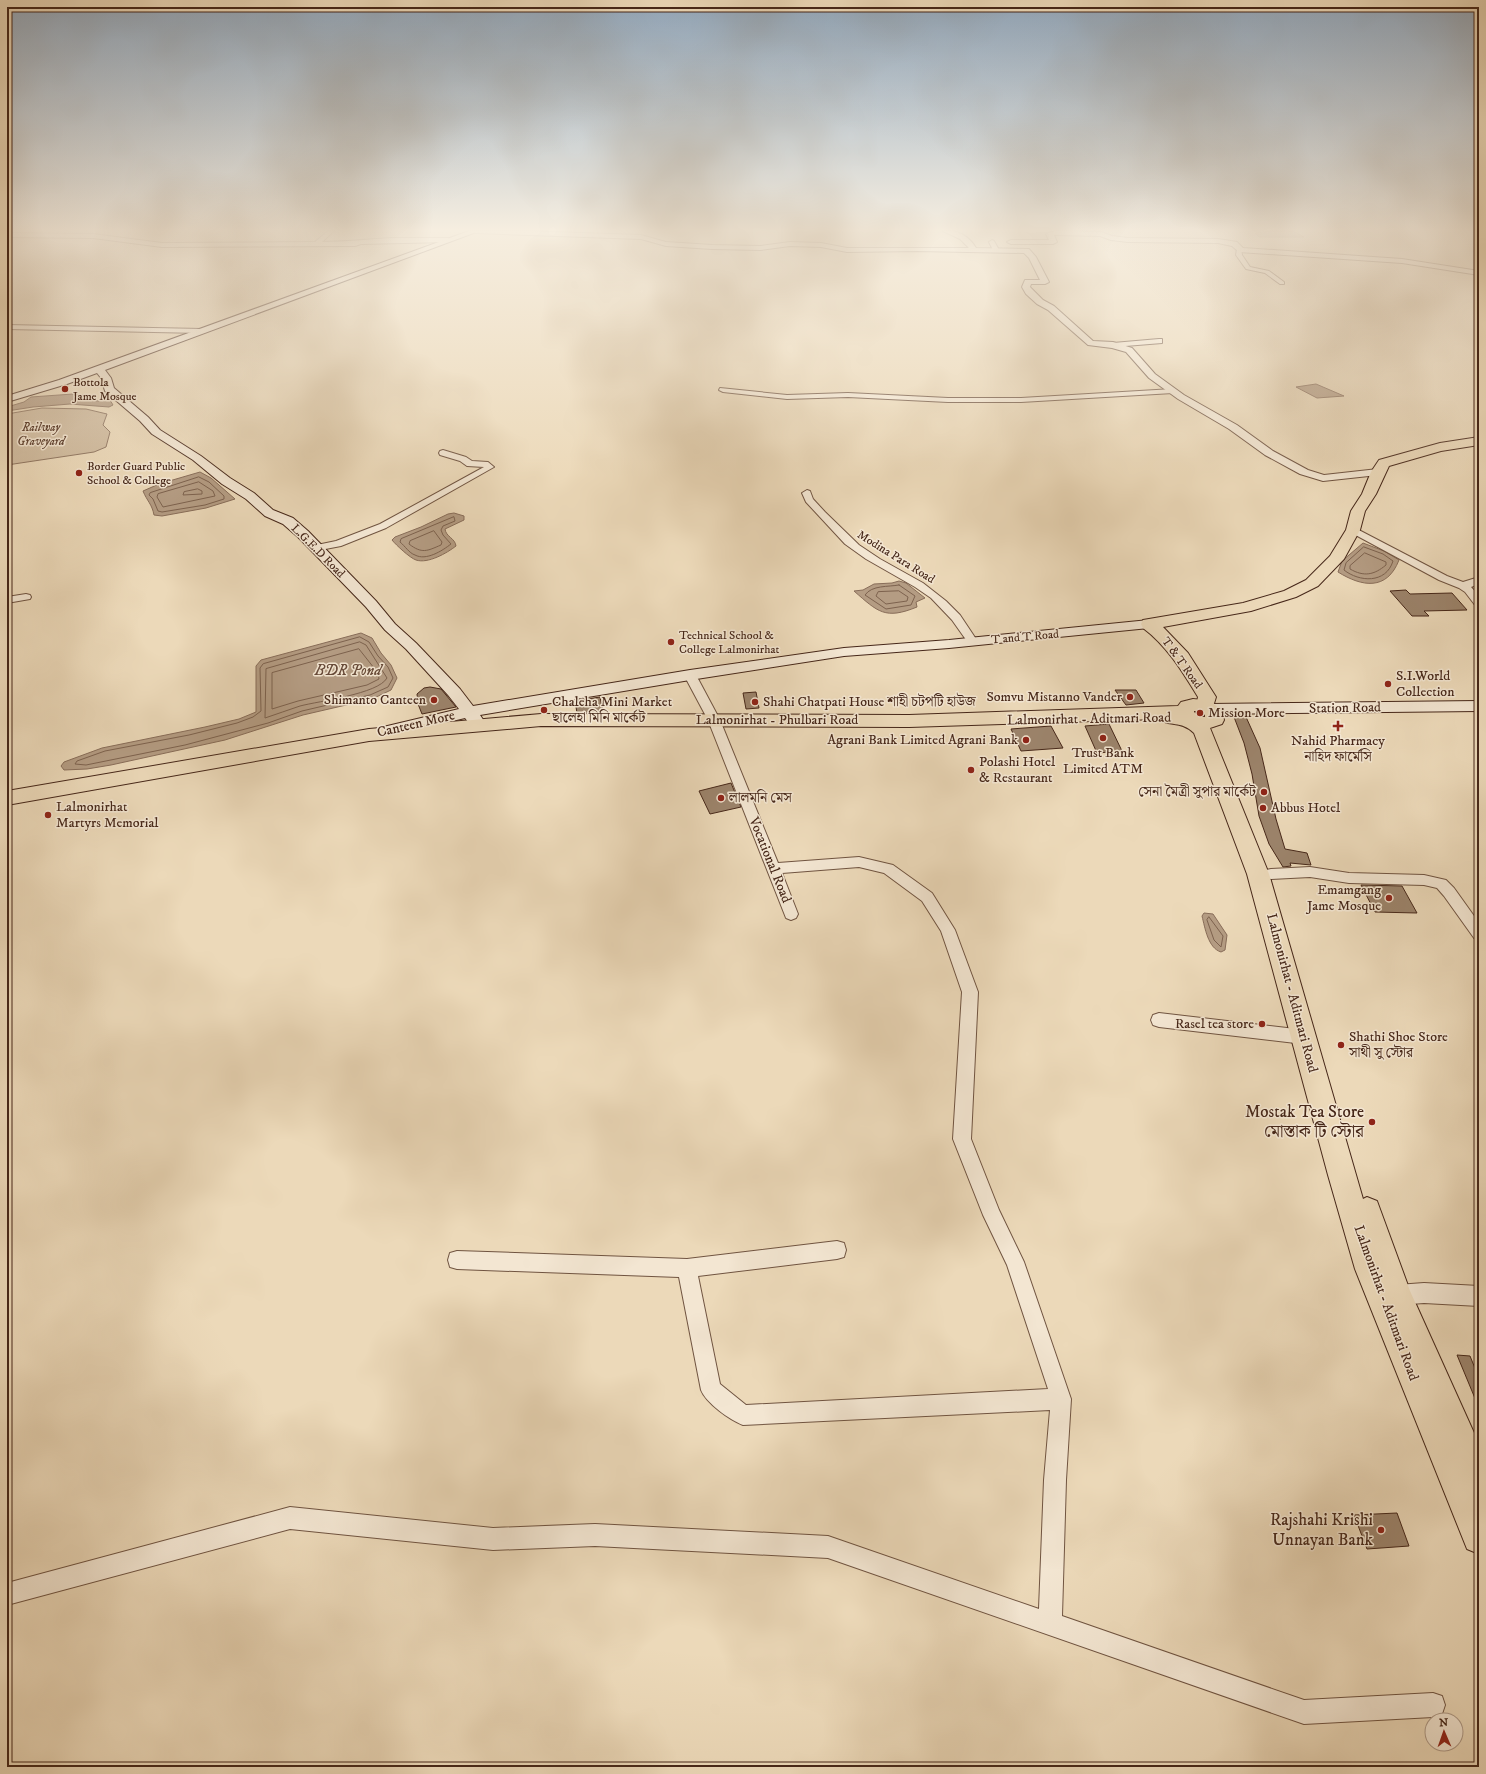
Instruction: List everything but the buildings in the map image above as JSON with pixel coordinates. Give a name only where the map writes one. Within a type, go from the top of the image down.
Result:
[{"type":"main road","points":[[7,399],[40,390],[249,314]]},
{"type":"main road","points":[[76,377],[102,390],[109,390],[106,378],[99,368]]},
{"type":"main road","name":"L.G.E.D Road","points":[[109,390],[144,419],[156,432],[197,458],[226,481],[250,496],[269,513],[288,521],[303,534],[371,604],[390,627],[430,666],[454,692],[474,719]]},
{"type":"main road","points":[[1378,472],[1384,463],[1440,447],[1479,441]]},
{"type":"main road","name":"T and T Road","points":[[690,675],[844,652],[973,642],[1149,624],[1245,608],[1290,594],[1312,583],[1336,559],[1353,530],[1358,511],[1369,494],[1378,472]]},
{"type":"main road","name":"T & T Road","points":[[1149,624],[1159,631],[1183,660],[1207,697],[1202,714],[1215,729],[1271,874],[1314,1031],[1363,1199],[1397,1295],[1479,1483]]},
{"type":"main road","points":[[474,719],[690,675]]},
{"type":"main road","name":"Station Road","points":[[1202,714],[1479,706]]},
{"type":"main road","name":"Lalmonirhat - Aditmari Road","points":[[909,721],[969,722],[1152,716],[1180,718],[1202,714],[1202,730],[1258,874],[1342,1175],[1370,1269],[1479,1537]]},
{"type":"main road","name":"Lalmonirhat - Phulbari Road","points":[[7,798],[369,735],[474,719],[909,721]]},
{"type":"street","points":[[1058,314],[1091,343],[1113,345],[1159,341]]},
{"type":"street","points":[[7,327],[202,331]]},
{"type":"street","points":[[1113,345],[1129,350],[1152,376],[1173,391],[1233,427],[1269,453],[1304,472],[1323,478],[1378,472]]},
{"type":"street","points":[[723,390],[787,397],[848,395],[948,400],[1021,400],[1173,391]]},
{"type":"street","points":[[315,548],[326,547],[356,538],[381,527],[490,467],[485,464],[470,464],[463,459],[443,453]]},
{"type":"street","name":"Modina Para Road","points":[[807,493],[809,500],[847,541],[877,562],[919,585],[932,594],[955,616],[965,628],[973,642]]},
{"type":"street","points":[[1353,530],[1443,578],[1463,586],[1469,590],[1479,603]]},
{"type":"street","points":[[1463,586],[1479,580]]},
{"type":"street","points":[[7,600],[26,597]]},
{"type":"street","name":"Vocational Road","points":[[690,675],[714,720],[791,914]]},
{"type":"street","points":[[774,869],[859,862],[888,868],[927,897],[948,930],[970,992],[962,1140],[992,1215],[1015,1262],[1061,1399],[1055,1480],[1050,1623]]},
{"type":"street","points":[[1271,874],[1310,872],[1355,878],[1424,880],[1442,884],[1454,898],[1479,934]]},
{"type":"street","points":[[1159,1020],[1304,1037]]},
{"type":"street","points":[[457,1260],[687,1268],[837,1250]]},
{"type":"street","points":[[687,1268],[711,1390],[743,1415],[1061,1399]]},
{"type":"street","points":[[1397,1295],[1424,1293],[1479,1296]]},
{"type":"street","points":[[7,1594],[290,1518],[492,1539],[596,1534],[828,1547],[1304,1712],[1433,1704]]},
{"type":"green space","name":"Railway Graveyard","points":[[42,408],[86,409],[107,414],[103,425],[110,432],[106,447],[94,452],[7,465],[7,414]]},
{"type":"water","points":[[1316,384],[1344,396],[1317,398],[1296,387]]},
{"type":"water","points":[[73,394],[83,395],[86,400],[110,400],[113,405],[109,407],[70,404],[7,411],[7,407],[24,402],[31,397]]},
{"type":"water","points":[[200,472],[211,478],[235,499],[206,508],[162,516],[154,515],[143,491],[159,484]]},
{"type":"water","points":[[454,513],[464,516],[464,520],[445,529],[456,546],[437,557],[421,561],[413,559],[392,540],[395,537],[448,514]]},
{"type":"water","points":[[1363,543],[1384,551],[1399,560],[1394,570],[1388,577],[1381,581],[1365,583],[1356,581],[1338,572],[1342,561]]},
{"type":"water","points":[[899,581],[906,583],[925,598],[916,602],[917,607],[897,613],[882,612],[869,604],[854,591],[863,590],[874,584]]},
{"type":"water","name":"BDR Pond","points":[[361,633],[372,638],[381,653],[391,665],[397,678],[391,690],[372,699],[303,715],[225,740],[111,765],[87,769],[64,770],[61,766],[64,762],[102,748],[205,727],[239,719],[256,712],[256,666],[261,660]]},
{"type":"water","points":[[1204,913],[1213,914],[1227,935],[1225,950],[1221,952],[1217,950],[1210,942],[1202,916]]},
{"type":"place","name":"Bottola Jame Mosque","points":[[65,389]]},
{"type":"place","name":"Border Guard Public School & College","points":[[79,473]]},
{"type":"place","name":"Technical School & College Lalmonirhat","points":[[671,642]]},
{"type":"place","name":"S.I.World Collection","points":[[1388,684]]},
{"type":"place","name":"Somvu Mistanno Vander","points":[[1130,697]]},
{"type":"place","name":"Shimanto Canteen","points":[[434,700]]},
{"type":"place","name":"Shahi Chatpati House শাহী চটপটি হাউজ","points":[[755,702]]},
{"type":"place","name":"Chaleha Mini Market ছালেহা মিনি মার্কেট","points":[[544,710]]},
{"type":"place","name":"Mission More","points":[[1200,713]]},
{"type":"place","name":"Nahid Pharmacy নাহিদ ফার্মেসি","points":[[1338,726]]},
{"type":"place","name":"Trust Bank Limited ATM","points":[[1103,738]]},
{"type":"place","name":"Agrani Bank Limited Agrani Bank","points":[[1026,740]]},
{"type":"place","name":"Polashi Hotel & Restaurant","points":[[971,770]]},
{"type":"place","name":"সেনা মৈত্রী সুপার মার্কেট","points":[[1264,792]]},
{"type":"place","name":"লালমনি মেস","points":[[721,798]]},
{"type":"place","name":"Abbus Hotel","points":[[1263,808]]},
{"type":"place","name":"Lalmonirhat Martyrs Memorial","points":[[48,815]]},
{"type":"place","name":"Emamgang Jame Mosque","points":[[1389,898]]},
{"type":"place","name":"Rasel tea store","points":[[1262,1024]]},
{"type":"place","name":"Shathi Shoe Store সাথী সু স্টোর","points":[[1341,1045]]},
{"type":"place","name":"Mostak Tea Store মোস্তাক টি স্টোর","points":[[1372,1122]]},
{"type":"place","name":"Rajshahi Krishi Unnayan Bank","points":[[1381,1530]]}]
